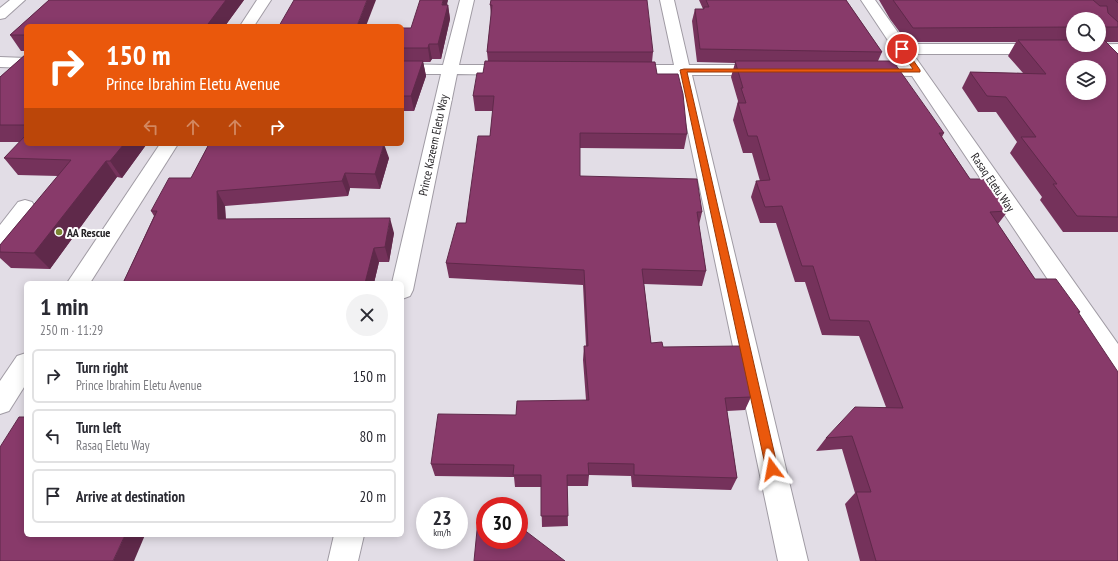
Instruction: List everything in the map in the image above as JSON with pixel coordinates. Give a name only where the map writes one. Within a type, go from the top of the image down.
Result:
[{"type":"street","points":[[0,15],[18,0]]},
{"type":"street","points":[[248,24],[264,0]]},
{"type":"street","name":"Prince Kazeem Eletu Way","points":[[404,281],[450,69],[467,0]]},
{"type":"street","points":[[667,0],[684,70],[793,561]]},
{"type":"street","name":"Rasaq Eletu Way","points":[[868,0],[1118,364]]},
{"type":"street","points":[[902,49],[1054,49]]},
{"type":"street","points":[[1106,49],[1118,49]]},
{"type":"street","points":[[0,62],[24,63]]},
{"type":"street","points":[[404,69],[528,70]]},
{"type":"street","points":[[613,70],[777,70]]},
{"type":"street","points":[[855,70],[917,70]]},
{"type":"street","points":[[79,281],[168,146]]},
{"type":"street","points":[[0,239],[25,207]]},
{"type":"street","points":[[0,403],[24,366]]},
{"type":"street","points":[[343,561],[349,537]]},
{"type":"building","points":[[49,0],[226,0],[208,24],[24,24],[24,35],[10,35]]},
{"type":"building","points":[[294,0],[367,0],[358,24],[280,24]]},
{"type":"building","points":[[420,0],[443,0],[442,5],[448,5],[438,44],[429,44],[428,48],[404,48],[404,28],[411,28]]},
{"type":"building","points":[[491,0],[647,0],[653,52],[487,52],[492,5],[490,5]]},
{"type":"building","points":[[706,0],[846,0],[882,52],[700,49],[695,9],[704,9],[704,7],[709,7]]},
{"type":"building","points":[[893,0],[1093,0],[1100,6],[1107,6],[1108,13],[1118,22],[1118,27],[1106,27],[1106,12],[1066,12],[1066,27],[913,28]]},
{"type":"building","points":[[1018,40],[1066,40],[1066,52],[1106,52],[1106,42],[1118,54],[1118,217],[1077,216],[1053,184],[1057,184],[1021,137],[1036,137],[1006,97],[987,96],[970,72],[1046,74]]},
{"type":"building","points":[[24,56],[24,125],[0,125],[0,77]]},
{"type":"building","points":[[404,61],[423,61],[411,96],[404,96]]},
{"type":"building","points":[[485,61],[655,62],[657,74],[678,74],[683,94],[687,134],[580,133],[580,176],[697,179],[702,212],[697,212],[706,271],[642,269],[651,343],[662,342],[663,347],[740,346],[751,397],[725,398],[737,478],[634,475],[634,464],[588,463],[589,475],[567,475],[568,516],[541,516],[541,475],[513,475],[514,465],[431,464],[438,414],[516,415],[517,401],[589,400],[584,346],[588,346],[584,270],[446,263],[457,223],[466,223],[478,136],[490,136],[494,96],[473,96],[477,73],[483,73]]},
{"type":"building","points":[[735,61],[893,61],[944,133],[939,133],[970,179],[985,179],[1008,211],[990,212],[1035,279],[1056,279],[1080,312],[1078,312],[1118,372],[1118,561],[876,561],[856,492],[871,492],[852,436],[826,438],[855,407],[903,408],[869,321],[830,320],[813,266],[802,266],[782,206],[765,207],[756,181],[770,180],[757,136],[748,136],[738,103],[746,103]]},
{"type":"building","points":[[24,137],[24,146],[122,146],[110,161],[106,161],[34,253],[0,252],[0,245],[71,160],[4,158]]},
{"type":"building","points":[[208,146],[383,146],[375,174],[345,173],[342,181],[217,191],[218,219],[390,218],[385,247],[374,248],[366,281],[124,281],[157,211],[151,211],[169,178],[191,178]]},
{"type":"building","points":[[19,417],[24,417],[24,537],[124,537],[113,561],[0,561],[0,447]]},
{"type":"building","points":[[528,533],[565,561],[474,561],[476,540],[476,549],[528,549]]},
{"type":"place","name":"AA Rescue","points":[[59,232]]},
{"type":"route","points":[[772,469],[684,70],[917,70],[902,49]]}]
